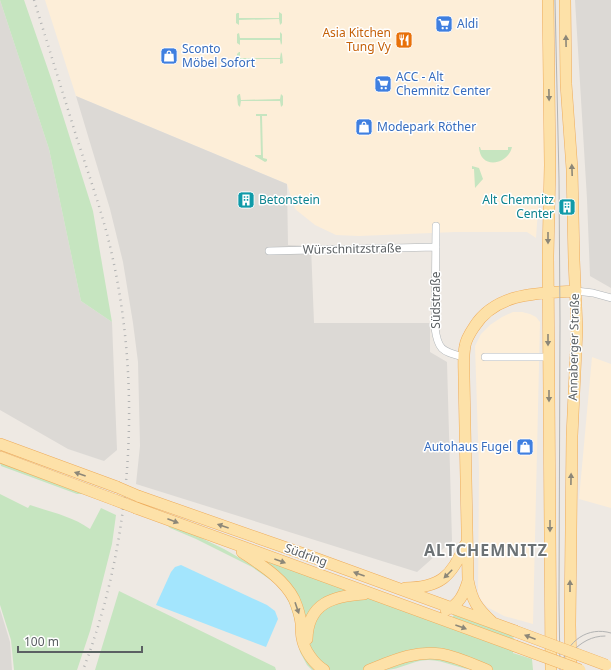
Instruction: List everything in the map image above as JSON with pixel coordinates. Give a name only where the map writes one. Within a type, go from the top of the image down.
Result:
[{"type":"main road","name":"Annaberger Straße","points":[[548,0],[550,159],[548,184],[549,668]]},
{"type":"main road","name":"Annaberger Straße","points":[[565,0],[566,84],[572,169],[577,329],[572,436],[570,612],[571,670]]},
{"type":"main road","points":[[492,622],[475,604],[468,580],[463,357],[465,345],[479,319],[493,307],[509,299],[523,295],[576,291]]},
{"type":"main road","name":"Südring","points":[[0,444],[138,496],[492,622],[609,666]]},
{"type":"main road","name":"Südring","points":[[0,457],[368,594],[580,670]]},
{"type":"main road","points":[[396,588],[428,586],[443,579],[457,563],[467,540]]},
{"type":"main road","points":[[230,543],[270,571],[287,589],[294,599],[301,622],[302,639],[307,650],[315,663],[324,670]]},
{"type":"main road","points":[[411,609],[441,611],[451,608],[460,601],[468,580]]},
{"type":"main road","points":[[307,650],[307,637],[310,621],[316,610],[327,601],[341,596],[368,594]]},
{"type":"main road","points":[[369,670],[400,658],[423,653],[441,654],[487,670]]},
{"type":"street","name":"Südstraße","points":[[436,226],[435,328],[437,342],[439,346],[447,352],[463,357]]},
{"type":"street","name":"Würschnitzstraße","points":[[269,251],[436,247]]},
{"type":"street","points":[[576,291],[593,293],[611,298]]},
{"type":"street","points":[[485,357],[549,357]]},
{"type":"shaded area","points":[[0,0],[49,149],[81,301],[112,322],[117,450],[104,461],[68,449],[0,410]]},
{"type":"shaded area","points":[[45,0],[548,0],[548,185],[539,196],[536,238],[527,232],[455,232],[359,236],[336,235],[315,225],[295,209],[287,184],[76,96]]},
{"type":"shaded area","points":[[575,0],[611,0],[611,288],[590,276]]},
{"type":"shaded area","points":[[76,96],[287,184],[288,245],[311,246],[314,323],[430,323],[430,352],[447,362],[452,541],[417,572],[136,484],[140,446],[138,362],[133,323],[123,262],[110,209]]},
{"type":"shaded area","points":[[513,312],[530,314],[536,317],[540,322],[533,624],[504,616],[487,607],[481,600],[478,592],[479,469],[475,346],[481,334],[490,325]]},
{"type":"shaded area","points":[[592,357],[611,364],[611,508],[579,499]]},
{"type":"shaded area","points":[[0,609],[10,642],[12,670],[0,670]]},
{"type":"green space","points":[[0,0],[24,0],[52,81],[93,211],[112,322],[81,301],[49,149]]},
{"type":"green space","points":[[279,12],[282,14],[282,23],[280,25],[279,19],[239,20],[239,25],[236,23],[237,13],[239,13],[239,18],[279,18]]},
{"type":"green space","points":[[280,32],[282,34],[281,45],[280,40],[240,40],[240,45],[237,43],[237,34],[239,33],[240,38],[280,38]]},
{"type":"green space","points":[[239,52],[240,58],[280,58],[281,52],[283,63],[280,64],[280,59],[240,59],[239,65],[237,63],[237,54]]},
{"type":"green space","points":[[239,94],[241,100],[280,99],[281,94],[283,96],[283,105],[281,107],[280,101],[241,101],[240,107],[238,105],[237,96]]},
{"type":"green space","points":[[256,114],[267,114],[267,116],[262,116],[263,158],[267,159],[265,162],[255,156],[261,155],[260,116],[256,116]]},
{"type":"green space","points":[[479,147],[481,150],[508,150],[508,147],[512,147],[505,158],[500,161],[489,162],[484,159]]},
{"type":"green space","points":[[472,166],[479,168],[483,179],[475,188],[474,169],[472,169]]},
{"type":"green space","points":[[0,462],[85,494],[77,494],[1,466]]},
{"type":"green space","points":[[0,494],[28,508],[30,505],[61,515],[90,529],[101,508],[116,515],[112,544],[90,631],[77,670],[14,670],[11,640],[0,605]]},
{"type":"green space","points":[[166,524],[193,534],[224,549],[277,581],[292,604],[303,656],[314,670],[307,665],[300,652],[296,624],[290,605],[286,596],[275,583],[252,567],[196,539],[170,528]]},
{"type":"green space","points":[[230,543],[515,646],[513,653],[532,659],[533,670],[487,670],[441,654],[369,670],[324,670],[315,663],[294,599]]},
{"type":"green space","points":[[119,591],[275,667],[276,670],[95,670]]},
{"type":"green space","points":[[454,614],[513,635],[513,641],[452,618]]},
{"type":"green space","points":[[440,658],[478,670],[471,670],[434,660],[422,660],[391,670],[385,670],[413,659]]},
{"type":"water","points":[[181,565],[267,605],[275,611],[278,619],[266,647],[156,605],[171,572],[175,567]]},
{"type":"tram line","points":[[555,0],[559,179],[560,670]]},
{"type":"tram line","points":[[562,664],[569,648],[580,637],[594,632],[602,631],[611,633]]},
{"type":"tram line","points":[[572,652],[587,640],[605,636]]},
{"type":"railway","points":[[34,0],[107,234],[118,287],[126,342],[129,398],[128,454],[123,510],[114,565],[100,618],[83,670]]},
{"type":"place","name":"Aldi","points":[[444,24]]},
{"type":"place","name":"Asia Kitchen Tung Vy","points":[[404,40]]},
{"type":"place","name":"Sconto Möbel Sofort","points":[[169,56]]},
{"type":"place","name":"ACC - Alt Chemnitz Center","points":[[383,84]]},
{"type":"place","name":"Modepark Röther","points":[[364,127]]},
{"type":"place","name":"Betonstein","points":[[246,200]]},
{"type":"place","name":"Alt Chemnitz Center","points":[[567,207]]},
{"type":"place","name":"Autohaus Fugel","points":[[525,447]]},
{"type":"district","name":"ALTCHEMNITZ","points":[[486,550]]}]
